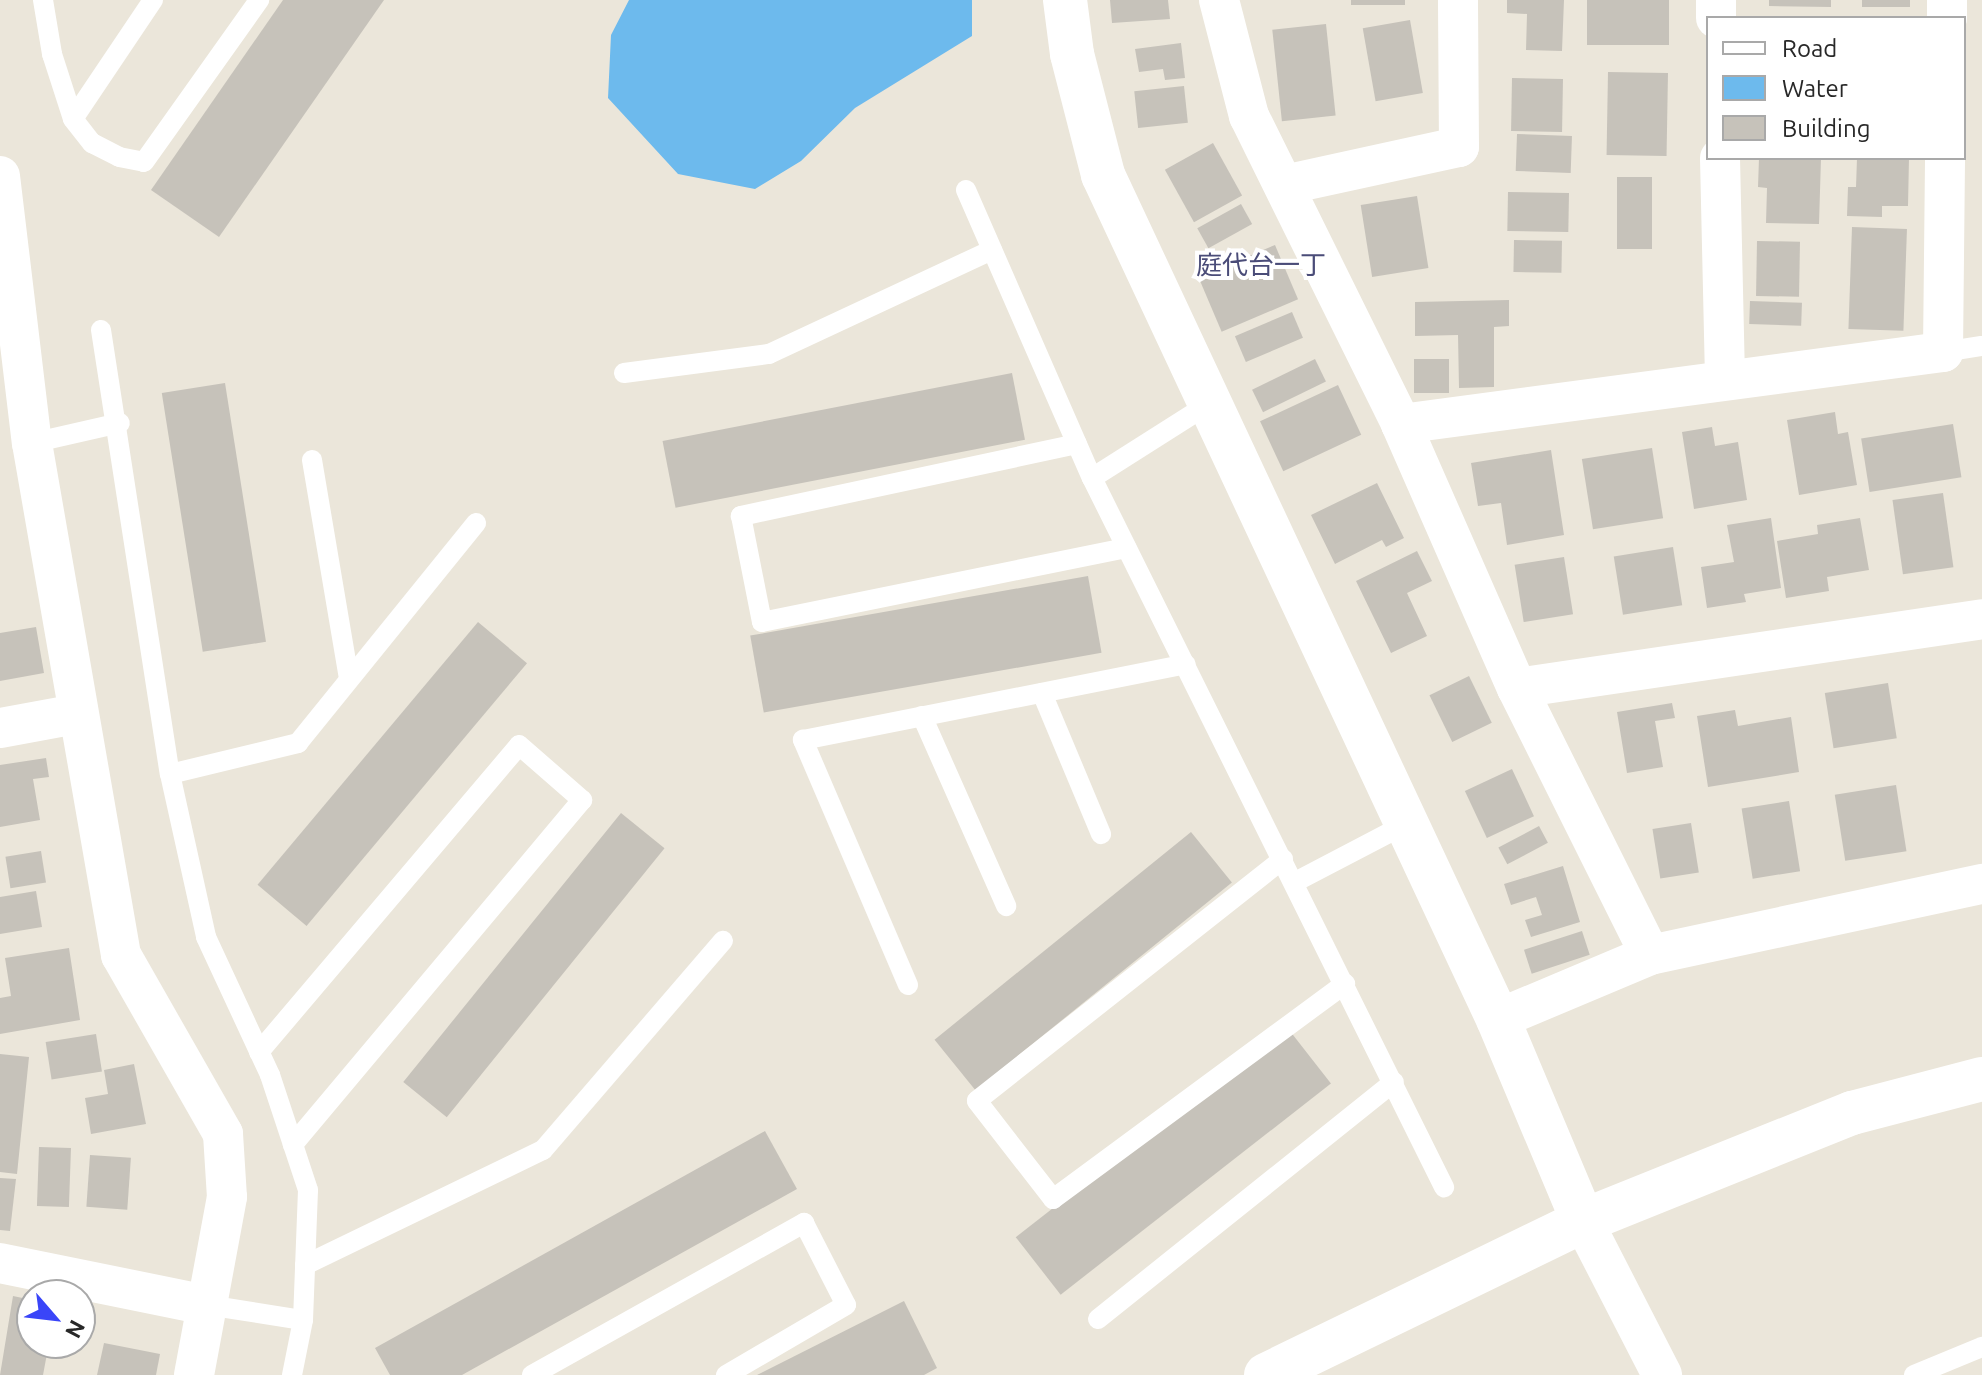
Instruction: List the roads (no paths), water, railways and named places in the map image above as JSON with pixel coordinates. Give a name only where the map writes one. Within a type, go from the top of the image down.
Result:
[{"type":"street","points":[[1065,0],[1072,54],[1103,175],[1498,1019],[1583,1221],[1662,1375]]},
{"type":"street","points":[[1219,0],[1249,116],[1401,424],[1517,688],[1650,955]]},
{"type":"street","points":[[1284,185],[1459,147],[1458,0]]},
{"type":"street","points":[[1720,160],[1725,378]]},
{"type":"street","points":[[1401,424],[1725,378],[1943,352],[1945,160]]},
{"type":"street","points":[[1,182],[16,446],[76,714],[121,955],[223,1134],[227,1197],[194,1375]]},
{"type":"street","points":[[1517,688],[1982,619]]},
{"type":"street","points":[[0,728],[76,714]]},
{"type":"street","points":[[1498,1019],[1650,955],[1982,884]]},
{"type":"street","points":[[1266,1375],[1583,1221],[1852,1113],[1982,1079]]},
{"type":"street","points":[[0,1263],[207,1305]]},
{"type":"lane","points":[[43,0],[52,54],[73,119],[92,143],[119,157],[144,162],[259,0]]},
{"type":"lane","points":[[73,119],[153,0]]},
{"type":"lane","points":[[966,190],[1092,478],[1444,1187]]},
{"type":"lane","points":[[624,373],[769,354],[992,250]]},
{"type":"lane","points":[[101,330],[120,423],[170,774],[206,937],[259,1052],[308,1190],[303,1320],[292,1375]]},
{"type":"lane","points":[[1943,352],[1982,346]]},
{"type":"lane","points":[[1092,478],[1210,403]]},
{"type":"lane","points":[[16,446],[120,423]]},
{"type":"lane","points":[[1077,444],[741,516],[762,622],[1127,548]]},
{"type":"lane","points":[[312,460],[349,679]]},
{"type":"lane","points":[[170,774],[298,743],[476,523]]},
{"type":"lane","points":[[908,985],[803,740],[1186,664]]},
{"type":"lane","points":[[1042,693],[1101,834]]},
{"type":"lane","points":[[922,716],[1006,906]]},
{"type":"lane","points":[[259,1052],[519,745],[582,800],[293,1145]]},
{"type":"lane","points":[[1295,882],[1406,824]]},
{"type":"lane","points":[[1283,859],[977,1101],[1053,1199],[1345,984]]},
{"type":"lane","points":[[305,1265],[543,1150],[723,941]]},
{"type":"lane","points":[[1098,1319],[1394,1082]]},
{"type":"lane","points":[[532,1375],[804,1223],[846,1305],[726,1375]]},
{"type":"lane","points":[[207,1305],[303,1320]]},
{"type":"lane","points":[[1914,1375],[1982,1347]]},
{"type":"water","points":[[629,0],[972,0],[972,36],[855,108],[801,161],[755,189],[678,174],[608,98],[611,35]]},
{"type":"district","name":"庭代台一丁","points":[[1261,265]]}]
